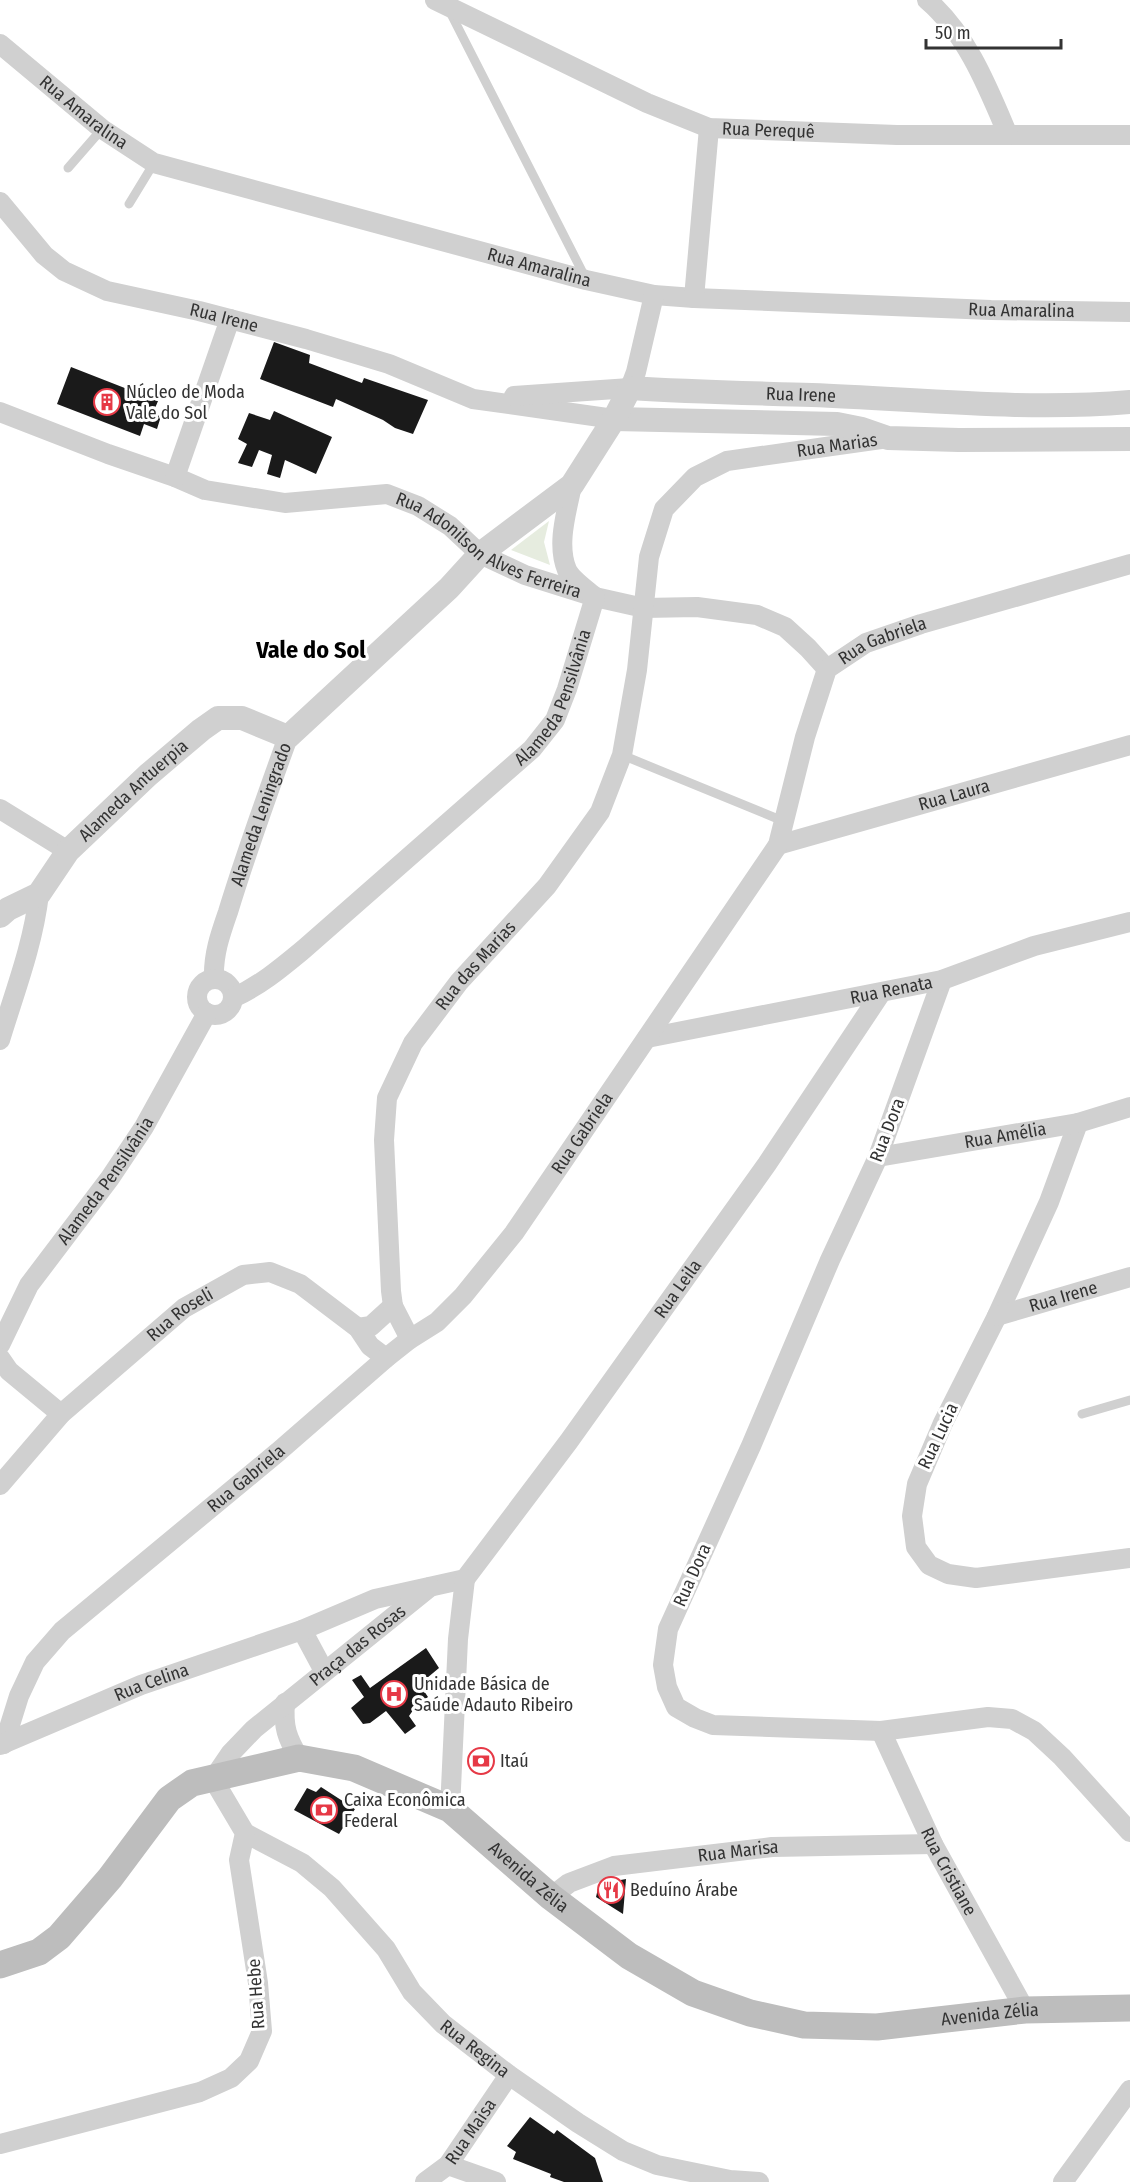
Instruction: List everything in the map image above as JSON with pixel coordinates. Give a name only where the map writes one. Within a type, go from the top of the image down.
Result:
[{"type":"main road","name":"Avenida Zélia","points":[[0,1965],[39,1952],[59,1937],[110,1878],[169,1799],[192,1783],[299,1758],[354,1768],[450,1809],[551,1896],[629,1956],[693,1992],[750,2013],[804,2025],[878,2027],[1024,2010],[1130,2008]]},
{"type":"street","points":[[927,0],[940,11],[960,39],[983,78],[1008,135]]},
{"type":"street","name":"Rua Perequê","points":[[442,2],[647,103],[709,128],[897,135],[1130,135]]},
{"type":"street","name":"Rua Amaralina","points":[[0,44],[102,129],[154,163],[586,280],[654,295],[694,298],[991,310],[1130,312]]},
{"type":"street","points":[[694,298],[709,128]]},
{"type":"street","name":"Rua Irene","points":[[0,202],[44,255],[64,271],[87,283],[108,291],[306,339],[388,364],[473,399],[615,419],[837,424],[888,438]]},
{"type":"street","points":[[595,597],[568,572],[563,547],[564,524],[572,485],[615,419],[630,388],[636,372],[654,295]]},
{"type":"street","points":[[175,477],[230,319]]},
{"type":"street","name":"Rua Irene","points":[[473,399],[630,388],[695,393],[812,395],[1043,406],[1130,402]]},
{"type":"street","points":[[959,440],[960,403]]},
{"type":"street","points":[[1016,405],[1019,439]]},
{"type":"street","name":"Rua Adonilson Alves Ferreira","points":[[0,412],[205,490],[277,502],[387,494],[418,506],[450,526],[480,554],[525,575],[595,597],[644,608],[697,607],[757,615],[785,627],[826,669]]},
{"type":"street","name":"Rua Marias","points":[[644,608],[649,557],[664,509],[695,477],[727,461],[888,438],[1130,439]]},
{"type":"street","name":"Alameda Leningrado","points":[[214,979],[213,963],[217,942],[237,878],[288,737],[450,588],[480,554],[572,485]]},
{"type":"street","name":"Rua Gabriela","points":[[2,1744],[19,1696],[35,1662],[62,1631],[278,1452],[386,1358],[437,1322],[463,1296],[514,1233],[777,845],[805,737],[826,669],[866,643],[921,624],[1130,564]]},
{"type":"street","name":"Alameda Pensilvânia","points":[[233,998],[274,975],[532,749],[555,720],[567,689],[595,597]]},
{"type":"street","name":"Rua das Marias","points":[[410,1339],[393,1306],[391,1291],[384,1140],[387,1098],[413,1043],[459,982],[548,886],[600,812],[622,755],[637,670],[644,608]]},
{"type":"street","name":"Alameda Antuerpia","points":[[39,894],[68,850],[148,775],[218,718],[242,718],[288,737]]},
{"type":"street","name":"Rua Laura","points":[[777,845],[1130,745]]},
{"type":"street","points":[[0,809],[68,850]]},
{"type":"street","points":[[0,916],[8,909],[39,894]]},
{"type":"street","points":[[0,1040],[25,967],[36,923],[39,894]]},
{"type":"street","name":"Rua Renata","points":[[646,1038],[942,980],[1034,946],[1130,922]]},
{"type":"street","points":[[214,979],[223,981],[231,988],[233,998],[230,1008],[222,1014],[212,1015],[203,1010],[198,1002],[198,991],[204,983],[214,979]]},
{"type":"street","name":"Rua Dora","points":[[942,980],[878,1157],[830,1260],[751,1446],[668,1629],[663,1665],[667,1687],[676,1707],[713,1725],[881,1731],[988,1717],[1012,1719],[1034,1731],[1062,1757],[1130,1832]]},
{"type":"street","name":"Rua Leila","points":[[465,1579],[569,1441],[755,1181],[881,993]]},
{"type":"street","name":"Alameda Pensilvânia","points":[[0,1346],[29,1285],[116,1170],[144,1127],[207,1013]]},
{"type":"street","name":"Rua Amélia","points":[[878,1157],[1078,1123],[1130,1107]]},
{"type":"street","name":"Rua Lucia","points":[[1078,1123],[1049,1202],[997,1316],[943,1423],[917,1484],[912,1516],[916,1547],[929,1565],[948,1574],[976,1578],[1130,1558]]},
{"type":"street","name":"Rua Roseli","points":[[0,1485],[61,1414],[184,1308],[243,1275],[270,1272],[300,1284],[358,1328],[370,1346],[386,1358]]},
{"type":"street","name":"Rua Irene","points":[[997,1316],[1130,1276]]},
{"type":"street","points":[[358,1328],[371,1326],[393,1306]]},
{"type":"street","points":[[0,1359],[9,1371],[61,1414]]},
{"type":"street","points":[[450,1809],[458,1639],[465,1579]]},
{"type":"street","name":"Rua Celina","points":[[2,1744],[141,1685],[302,1630],[375,1599],[465,1579]]},
{"type":"street","name":"Praça das Rosas","points":[[213,1779],[230,1754],[254,1729],[430,1587]]},
{"type":"street","points":[[302,1630],[324,1671]]},
{"type":"street","points":[[285,1703],[284,1722],[289,1742],[299,1758]]},
{"type":"street","name":"Rua Cristiane","points":[[881,1731],[933,1844],[1024,2010]]},
{"type":"street","points":[[213,1779],[245,1833]]},
{"type":"street","name":"Rua Regina","points":[[245,1833],[302,1863],[332,1888],[386,1949],[412,1992],[443,2024],[509,2075],[623,2151],[657,2165],[730,2180],[759,2182]]},
{"type":"street","name":"Rua Hebe","points":[[0,2144],[200,2092],[231,2078],[249,2061],[262,2031],[258,1983],[239,1860],[245,1833]]},
{"type":"street","name":"Rua Marisa","points":[[551,1896],[569,1883],[590,1874],[614,1866],[646,1861],[772,1847],[933,1844]]},
{"type":"street","name":"Rua Maisa","points":[[425,2182],[448,2165],[509,2075]]},
{"type":"street","points":[[1063,2182],[1130,2090]]},
{"type":"street","points":[[448,2165],[496,2182]]},
{"type":"lane","points":[[442,2],[586,280]]},
{"type":"lane","points":[[68,168],[102,129]]},
{"type":"lane","points":[[129,204],[154,163]]},
{"type":"lane","points":[[622,755],[783,821]]},
{"type":"lane","points":[[1082,1414],[1130,1400]]},
{"type":"shaded area","points":[[549,521],[544,542],[550,565],[511,550]]},
{"type":"building","points":[[274,342],[310,355],[309,363],[362,383],[364,378],[428,400],[413,434],[395,428],[383,420],[336,399],[333,407],[260,379]]},
{"type":"building","name":"Núcleo de Moda Vale do Sol","points":[[71,367],[158,401],[153,413],[161,416],[157,429],[144,424],[140,436],[57,404]]},
{"type":"building","points":[[274,411],[332,437],[316,474],[285,460],[280,478],[267,474],[272,455],[259,450],[252,467],[238,463],[247,444],[238,439],[249,413],[270,420]]},
{"type":"building","name":"Unidade Básica de Saúde Adauto Ribeiro","points":[[426,1648],[439,1668],[415,1688],[417,1691],[422,1688],[428,1697],[416,1706],[409,1716],[416,1726],[405,1734],[386,1711],[370,1723],[363,1724],[351,1708],[364,1697],[352,1680],[361,1675],[370,1688]]},
{"type":"building","name":"Caixa Econômica Federal","points":[[321,1787],[355,1809],[339,1834],[294,1810],[307,1788],[316,1792]]},
{"type":"building","name":"Beduíno Árabe","points":[[626,1879],[623,1914],[596,1897],[599,1884]]},
{"type":"building","points":[[530,2117],[554,2134],[557,2130],[595,2158],[603,2182],[564,2182],[550,2177],[551,2174],[513,2159],[516,2152],[507,2146]]},
{"type":"place","name":"Núcleo de Moda Vale do Sol","points":[[107,402]]},
{"type":"place","name":"Unidade Básica de Saúde Adauto Ribeiro","points":[[394,1694]]},
{"type":"place","name":"Itaú","points":[[481,1761]]},
{"type":"place","name":"Caixa Econômica Federal","points":[[324,1810]]},
{"type":"place","name":"Beduíno Árabe","points":[[611,1890]]},
{"type":"district","name":"Vale do Sol","points":[[311,650]]}]
